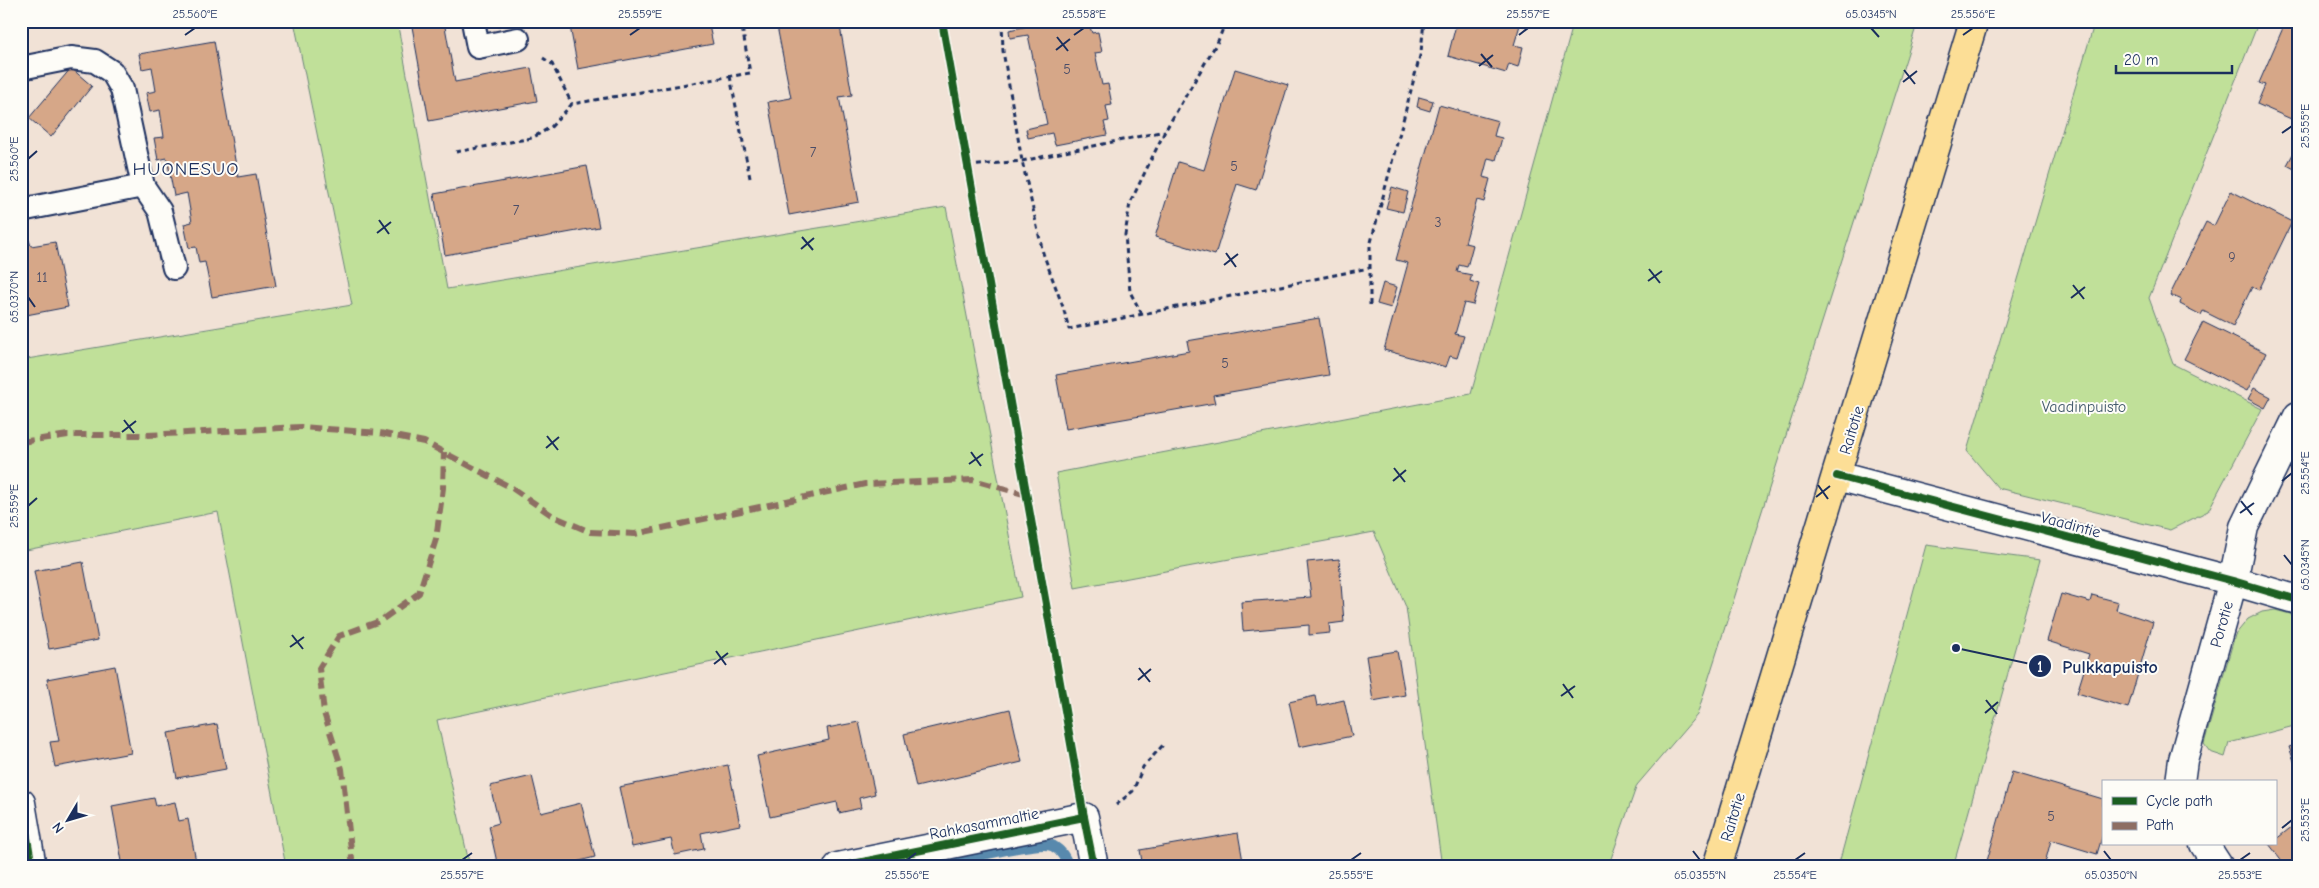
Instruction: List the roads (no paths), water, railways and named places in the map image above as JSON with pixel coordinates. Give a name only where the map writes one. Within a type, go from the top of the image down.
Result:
[{"type":"main road","name":"Raitotie","points":[[1717,867],[1974,21]]},
{"type":"street","name":"Porotie","points":[[2180,780],[2183,760],[2233,581],[2244,527],[2298,416]]},
{"type":"street","name":"Vaadintie","points":[[1837,476],[2298,600]]},
{"type":"street","points":[[21,804],[32,867]]},
{"type":"street","name":"Rahkasammaltie","points":[[838,867],[1084,817],[1094,867]]},
{"type":"street","points":[[2205,846],[2219,867]]},
{"type":"lane","points":[[474,21],[478,47],[518,39]]},
{"type":"lane","points":[[21,68],[71,58],[95,61],[112,72],[122,89],[142,186],[160,211],[174,268]]},
{"type":"lane","points":[[21,210],[142,186]]},
{"type":"waterway","points":[[932,867],[1014,848],[1045,845],[1053,846],[1059,850],[1069,867]]},
{"type":"place","name":"Pulkkapuisto","points":[[1956,648]]},
{"type":"district","name":"HUONESUO","points":[[186,168]]},
{"type":"park label","name":"Vaadinpuisto","points":[[2084,406]]}]
